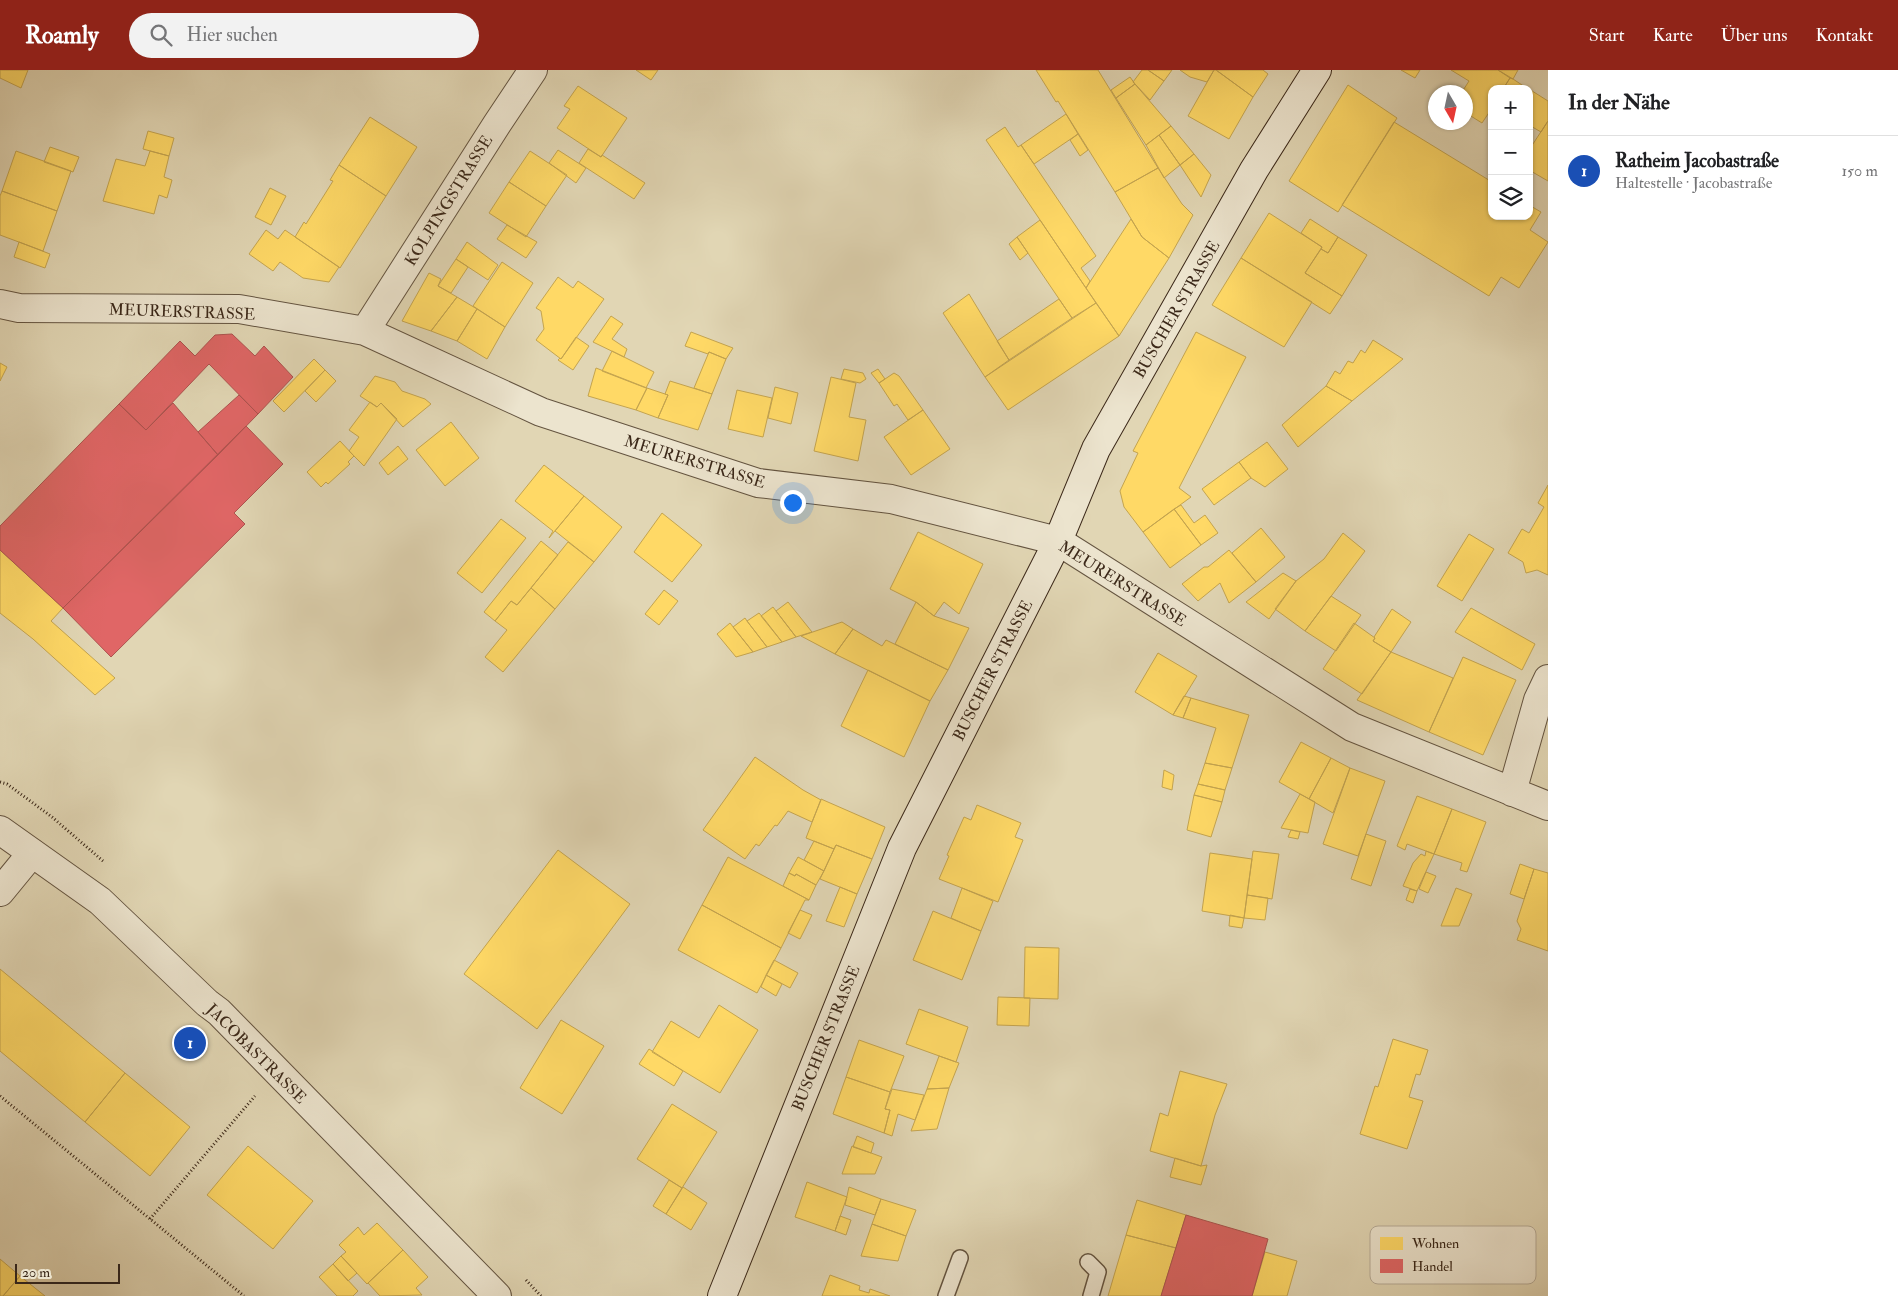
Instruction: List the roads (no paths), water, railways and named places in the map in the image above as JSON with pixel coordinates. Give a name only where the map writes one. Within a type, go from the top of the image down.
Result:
[{"type":"street","name":"KOLPINGSTRASSE","points":[[365,332],[533,70]]},
{"type":"street","name":"BUSCHER STRASSE","points":[[722,1296],[902,848],[1058,541],[1096,449],[1254,170],[1317,70]]},
{"type":"street","name":"MEURERSTRASSE","points":[[0,304],[19,308],[239,309],[365,332],[541,412],[758,483],[891,499],[1058,541],[1352,727],[1548,806]]},
{"type":"street","points":[[1512,792],[1538,700],[1548,679]]},
{"type":"street","name":"JACOBASTRASSE","points":[[0,830],[100,901],[207,1003],[219,1012],[497,1296]]},
{"type":"street","points":[[0,892],[32,853]]},
{"type":"lane","points":[[946,1296],[960,1258]]},
{"type":"lane","points":[[1088,1262],[1098,1272],[1091,1296]]},
{"type":"place","name":"Ratheim Jacobastraße","points":[[190,1043]]}]
